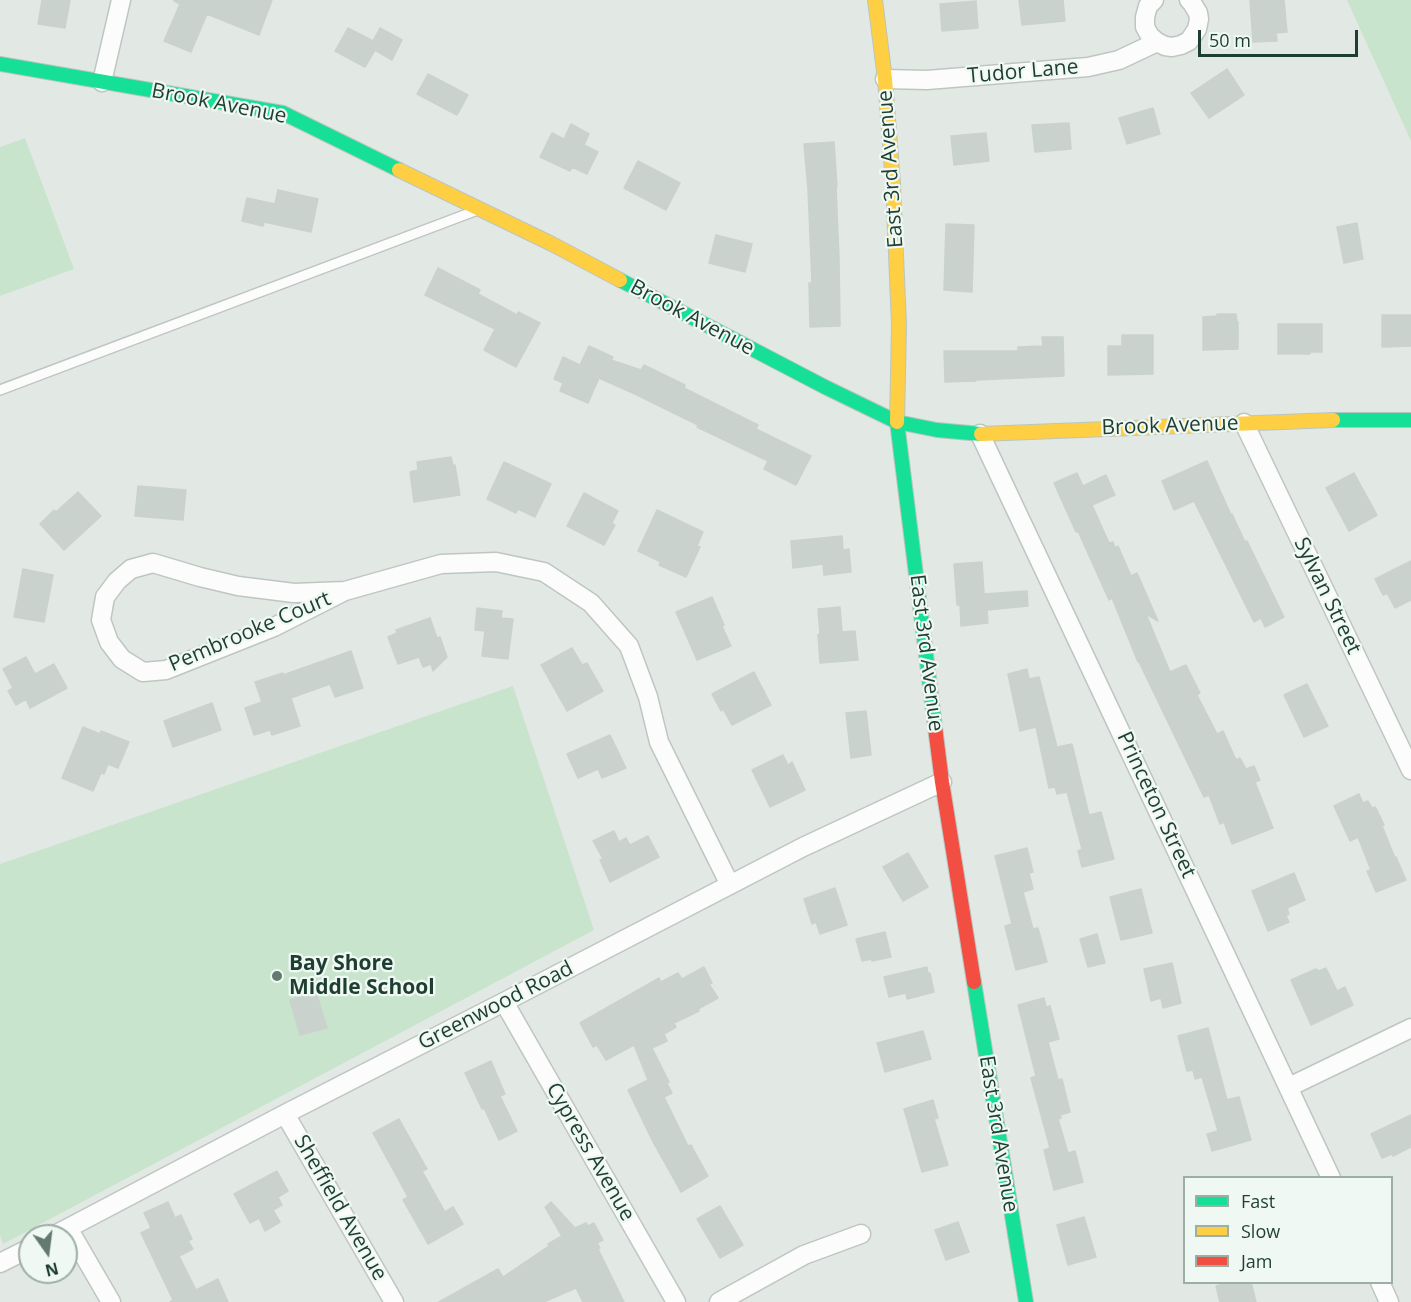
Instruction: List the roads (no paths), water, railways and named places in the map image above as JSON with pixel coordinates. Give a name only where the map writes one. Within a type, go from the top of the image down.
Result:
[{"type":"street","points":[[102,82],[121,0]]},
{"type":"street","name":"East 3rd Avenue","points":[[874,0],[885,79],[893,184],[899,325],[897,422],[942,782],[1026,1302]]},
{"type":"street","points":[[1154,0],[1148,6],[1145,27],[1157,42]]},
{"type":"street","name":"Tudor Lane","points":[[885,79],[927,80],[1088,67],[1119,60],[1157,42],[1165,46],[1181,45],[1195,33],[1199,19],[1198,13],[1189,0]]},
{"type":"street","name":"Brook Avenue","points":[[0,64],[283,113],[552,244],[815,382],[897,422],[937,430],[980,434],[1351,419],[1411,420]]},
{"type":"street","name":"Sylvan Street","points":[[1244,423],[1411,770]]},
{"type":"street","name":"Princeton Street","points":[[980,434],[1330,1176]]},
{"type":"street","name":"Pembrooke Court","points":[[345,591],[294,593],[238,586],[153,563],[130,569],[117,581],[105,597],[101,620],[109,642],[122,659],[142,672],[166,670],[274,627],[345,591],[441,564],[496,562],[544,572],[591,603],[629,646],[648,697],[659,742],[730,885]]},
{"type":"street","name":"Greenwood Road","points":[[75,1224],[803,847],[942,782]]},
{"type":"street","name":"Cypress Avenue","points":[[504,1002],[676,1302]]},
{"type":"street","points":[[1289,1087],[1411,1028]]},
{"type":"street","name":"Sheffield Avenue","points":[[285,1114],[394,1302]]},
{"type":"street","points":[[719,1302],[804,1255],[861,1234]]},
{"type":"street","points":[[0,1263],[18,1254]]},
{"type":"street","points":[[78,1257],[111,1302]]},
{"type":"street","points":[[1381,1284],[1389,1302]]},
{"type":"lane","points":[[0,390],[480,209]]},
{"type":"place","name":"Bay Shore Middle School","points":[[277,976]]}]
